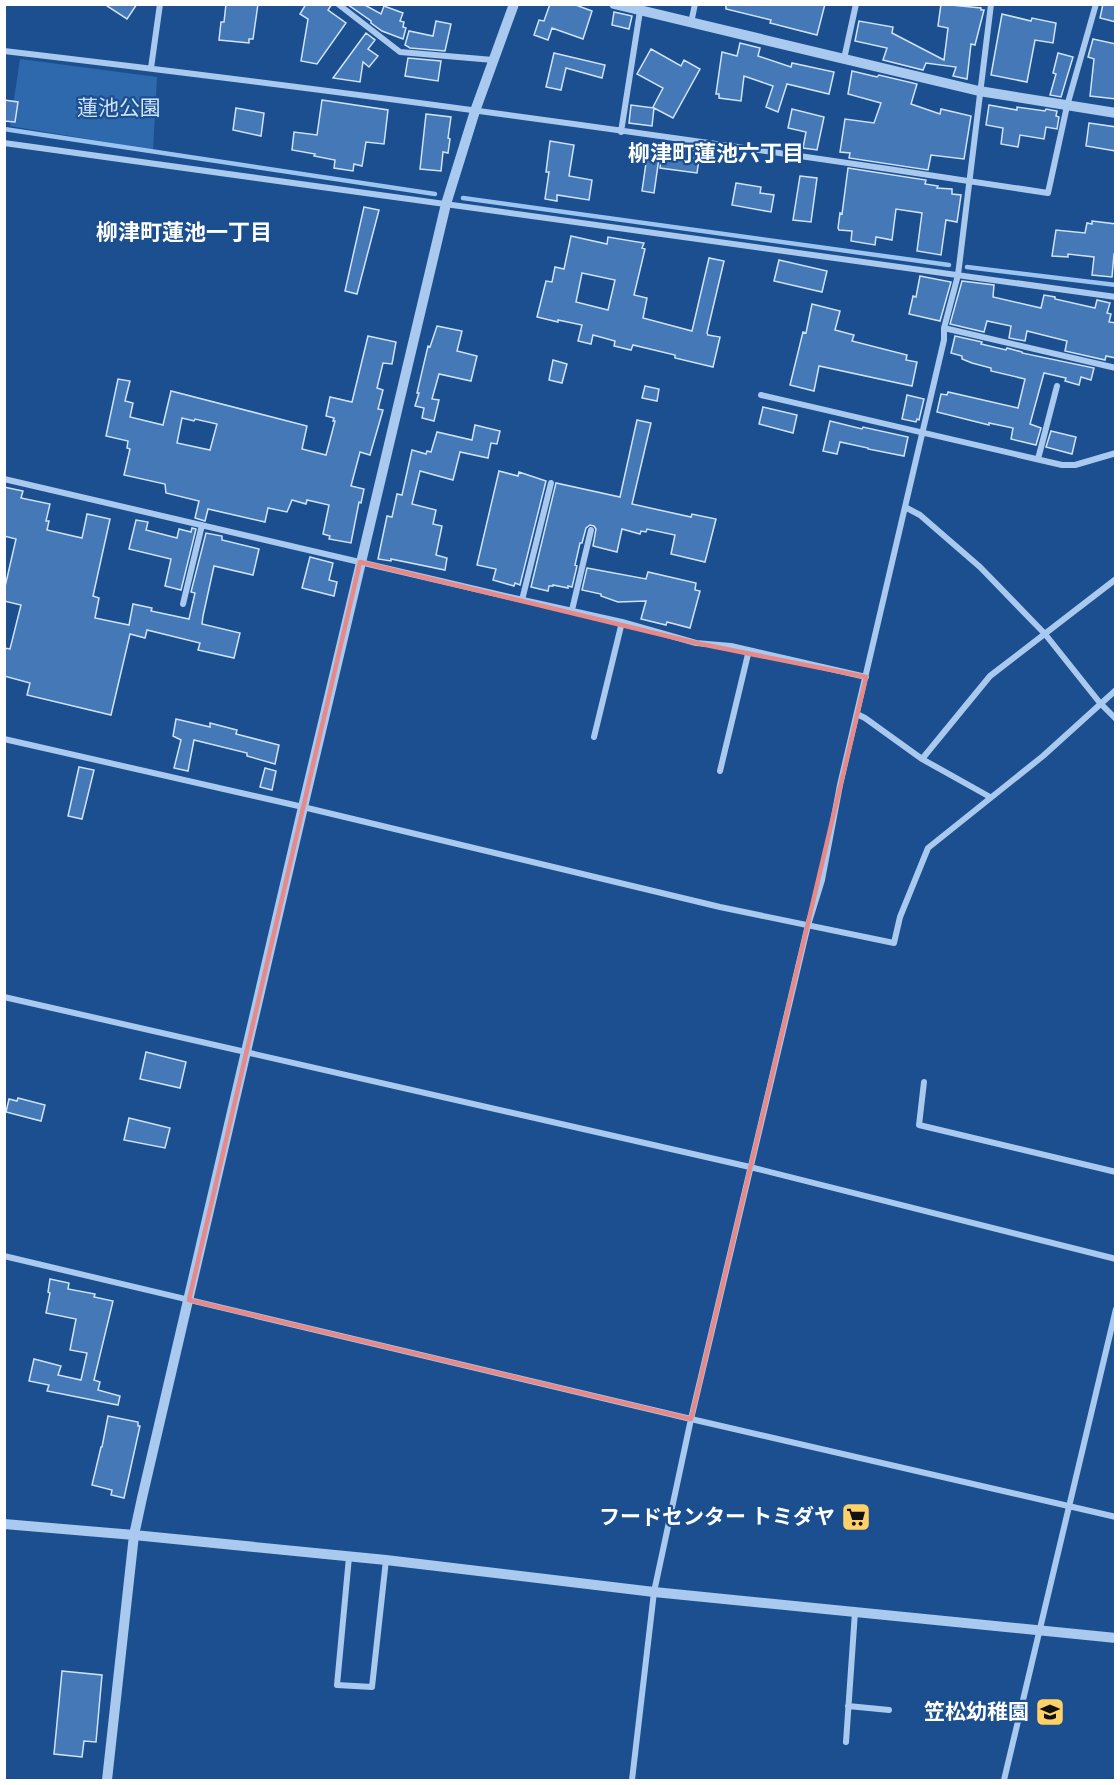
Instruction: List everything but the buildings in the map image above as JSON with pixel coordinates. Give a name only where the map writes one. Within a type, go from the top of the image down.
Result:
[{"type":"street","points":[[151,68],[160,4]]},
{"type":"street","points":[[338,4],[400,52],[493,60]]},
{"type":"street","points":[[107,1780],[134,1535],[360,562],[447,204],[475,111],[514,4]]},
{"type":"street","points":[[614,4],[979,91],[1116,113]]},
{"type":"street","points":[[691,23],[694,4]]},
{"type":"street","points":[[844,59],[856,4]]},
{"type":"street","points":[[632,1780],[654,1592],[691,1419],[808,925],[822,880],[840,784],[944,340],[944,328],[957,275],[991,4]]},
{"type":"street","points":[[4,51],[475,111],[1048,193],[1066,106],[1096,4]]},
{"type":"street","points":[[621,132],[640,11]]},
{"type":"street","points":[[4,143],[1116,297]]},
{"type":"street","points":[[944,328],[1116,368]]},
{"type":"street","points":[[1038,459],[1057,386]]},
{"type":"street","points":[[761,395],[1062,465],[1075,465],[1116,453]]},
{"type":"street","points":[[4,479],[572,610],[696,643],[731,646],[866,677]]},
{"type":"street","points":[[522,600],[551,483]]},
{"type":"street","points":[[906,507],[920,515],[980,567],[1045,634],[1100,703],[1116,718]]},
{"type":"street","points":[[183,604],[202,525]]},
{"type":"street","points":[[572,610],[591,530]]},
{"type":"street","points":[[922,759],[990,676],[1116,579]]},
{"type":"street","points":[[594,737],[622,622]]},
{"type":"street","points":[[720,771],[749,650]]},
{"type":"street","points":[[4,739],[303,807],[720,907],[894,943],[900,917],[928,848],[1043,756],[1116,690]]},
{"type":"street","points":[[857,714],[922,759],[990,797]]},
{"type":"street","points":[[4,997],[750,1167],[1116,1258]]},
{"type":"street","points":[[924,1082],[919,1125],[1116,1172]]},
{"type":"street","points":[[4,1256],[1116,1517]]},
{"type":"street","points":[[1004,1780],[1116,1309]]},
{"type":"street","points":[[4,1524],[386,1560],[654,1592],[1116,1638]]},
{"type":"street","points":[[349,1557],[337,1685],[372,1688],[386,1560]]},
{"type":"street","points":[[846,1742],[855,1612]]},
{"type":"street","points":[[849,1706],[889,1710]]},
{"type":"highlighted area","points":[[360,562],[696,643],[866,677],[691,1419],[189,1300]]},
{"type":"green space","name":"蓮池公園","points":[[20,59],[157,77],[153,150],[10,126]]},
{"type":"waterway","points":[[4,129],[435,194]]},
{"type":"waterway","points":[[463,198],[949,265]]},
{"type":"waterway","points":[[967,267],[1116,285]]},
{"type":"place","name":"フードセンター トミダヤ","points":[[856,1517]]},
{"type":"place","name":"笠松幼稚園","points":[[1050,1712]]},
{"type":"district","name":"柳津町蓮池六丁目","points":[[716,153]]},
{"type":"district","name":"柳津町蓮池一丁目","points":[[184,232]]}]
